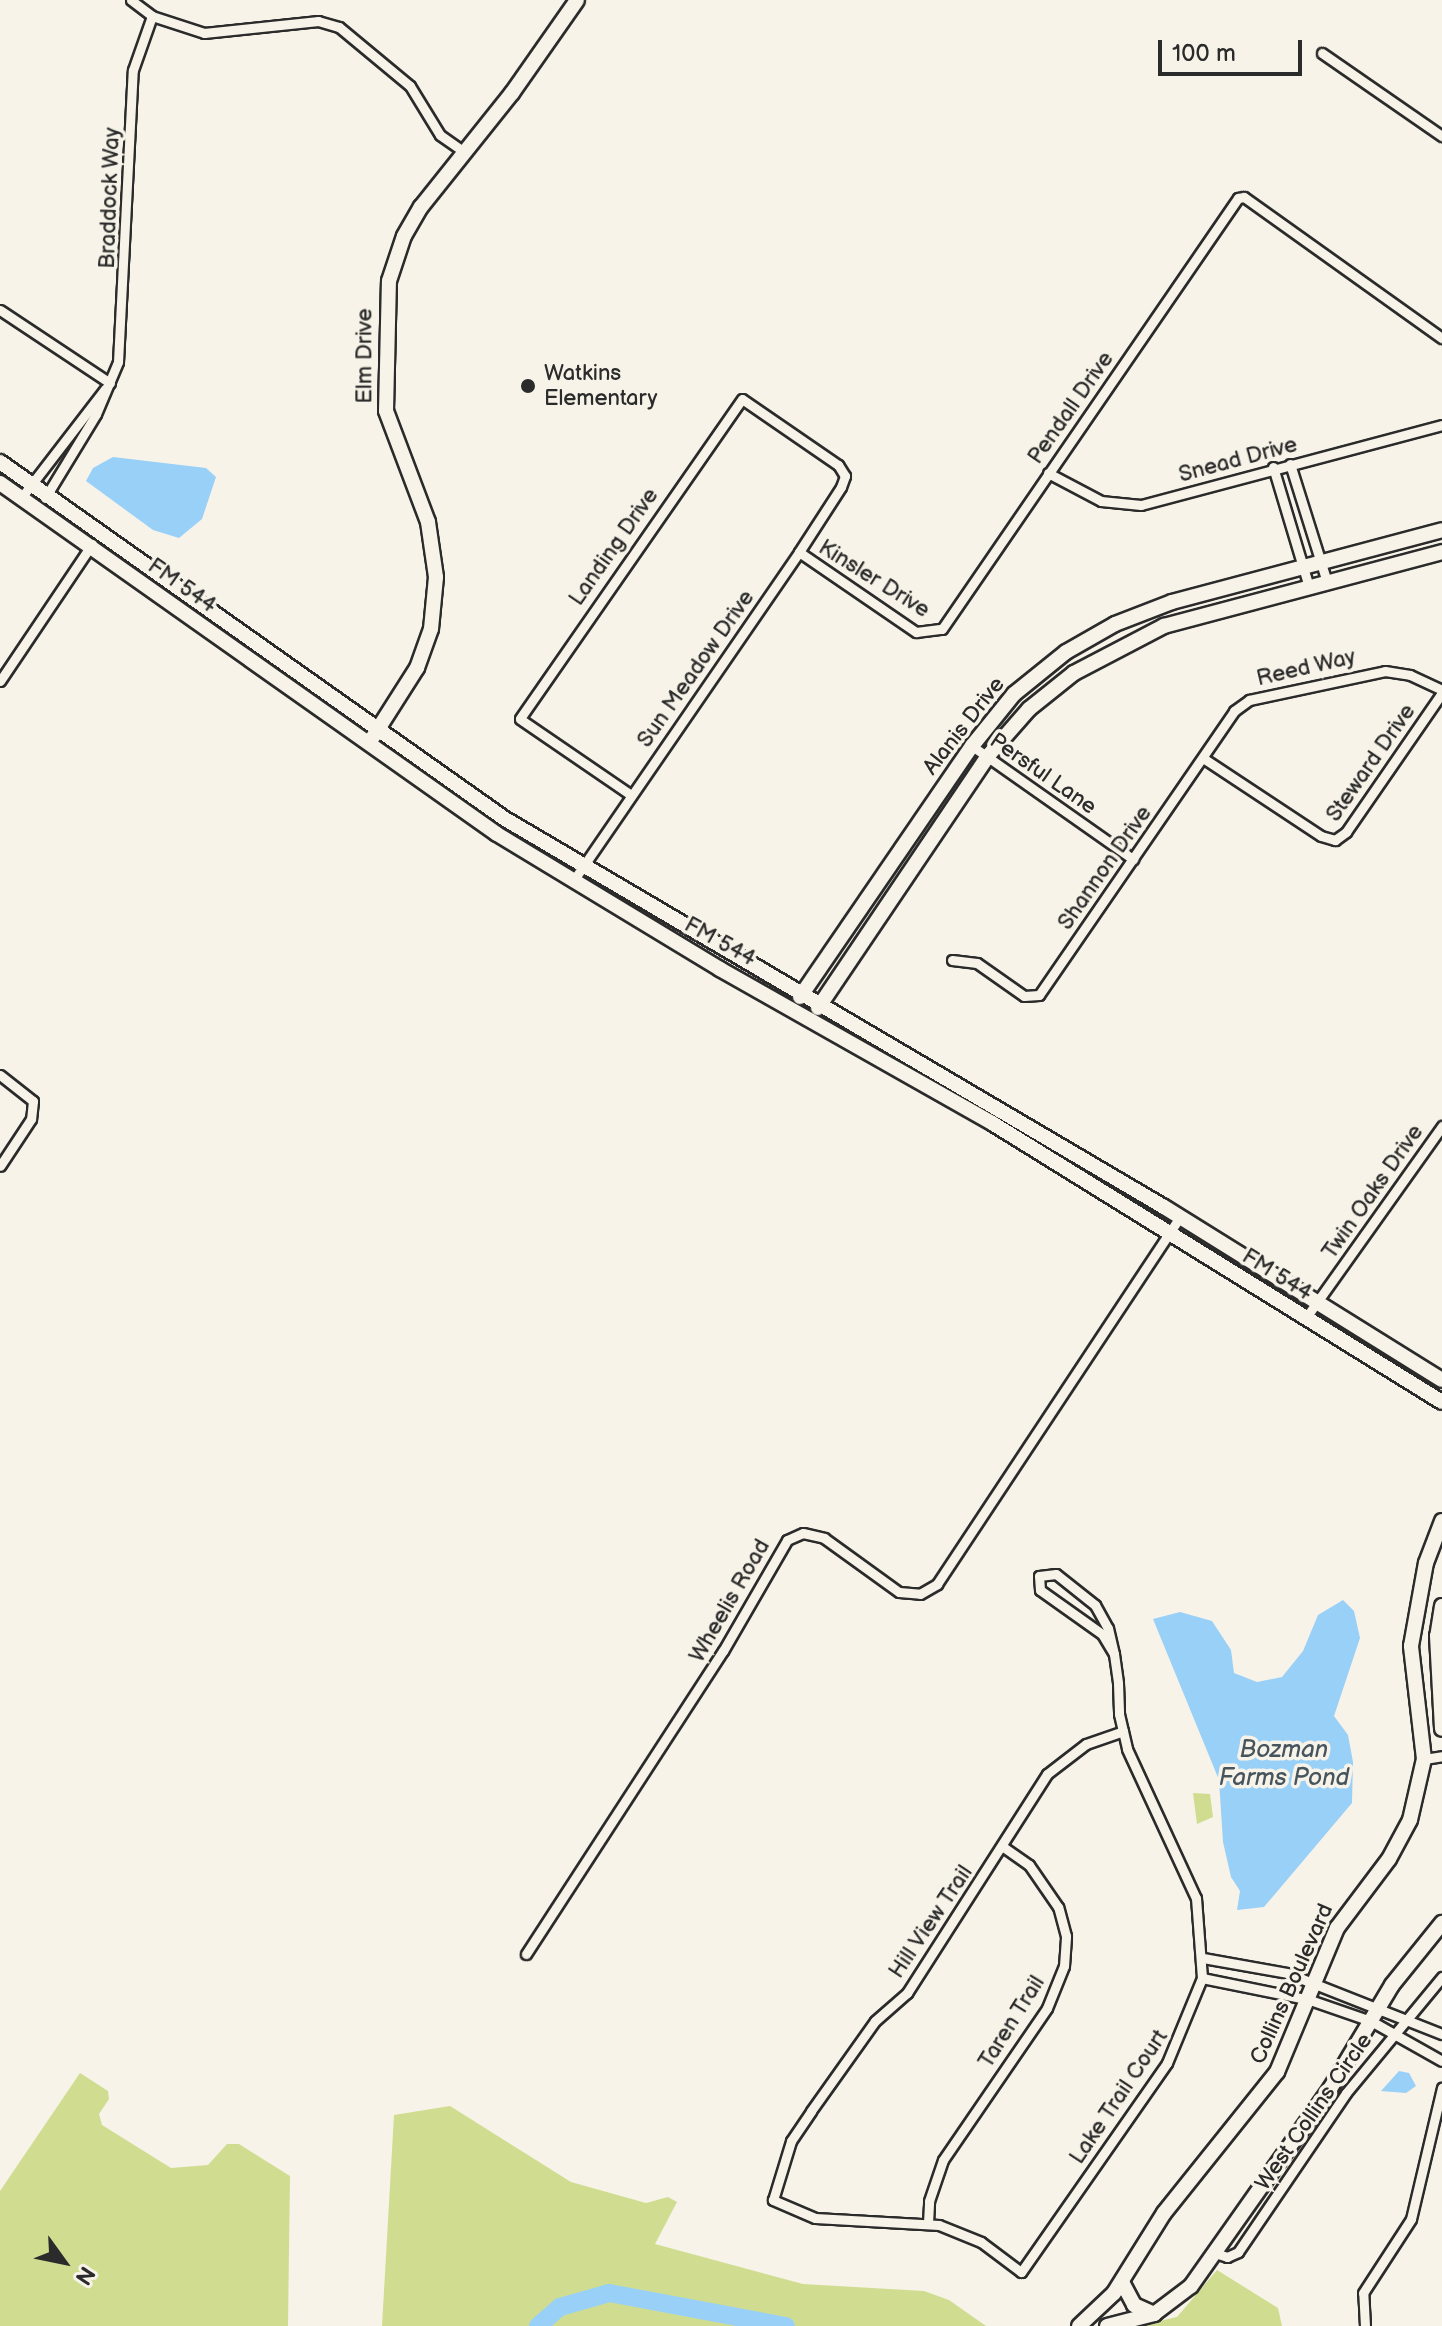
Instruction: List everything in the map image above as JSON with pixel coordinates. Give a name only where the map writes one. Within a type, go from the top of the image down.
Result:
[{"type":"main road","name":"Elm Drive","points":[[368,744],[417,668],[433,618],[436,577],[428,522],[397,452],[386,411],[389,281],[404,236],[577,0]]},
{"type":"main road","name":"FM 544","points":[[0,462],[101,531],[377,731],[582,866],[804,991],[1180,1217],[1442,1380]]},
{"type":"main road","name":"FM 544","points":[[0,483],[368,744],[573,881],[793,1007],[1170,1232],[1442,1402]]},
{"type":"main road","name":"Alanis Drive","points":[[793,1007],[972,746],[1014,694],[1066,652],[1115,624],[1172,602],[1442,530]]},
{"type":"main road","name":"Alanis Drive","points":[[811,1018],[987,757],[1029,709],[1122,644],[1164,626],[1442,552]]},
{"type":"main road","name":"Collins Boulevard","points":[[1079,2326],[1122,2282],[1164,2213],[1268,2086],[1310,2000],[1337,1928],[1389,1859],[1410,1820],[1424,1759],[1412,1680],[1418,1605],[1442,1521]]},
{"type":"main road","points":[[1418,1605],[1442,1608],[1437,1673],[1442,1729]]},
{"type":"main road","points":[[1107,2326],[1154,2314],[1182,2295],[1215,2253],[1380,2006],[1442,1923]]},
{"type":"main road","points":[[1122,2282],[1134,2305],[1154,2314]]},
{"type":"street","points":[[131,0],[152,16],[215,34],[318,21],[339,27],[410,86],[440,135],[464,152]]},
{"type":"street","name":"Braddock Way","points":[[37,509],[110,383],[122,344],[133,70],[152,16]]},
{"type":"street","points":[[1322,53],[1442,136]]},
{"type":"street","name":"Pendall Drive","points":[[930,634],[942,629],[1238,198],[1244,197],[1442,338]]},
{"type":"street","points":[[0,310],[110,383]]},
{"type":"street","name":"Braddock Way","points":[[21,498],[110,383]]},
{"type":"street","name":"Sun Meadow Drive","points":[[573,881],[799,552],[845,476],[838,465],[742,399]]},
{"type":"street","name":"Landing Drive","points":[[631,795],[520,719],[742,399]]},
{"type":"street","name":"Snead Drive","points":[[1048,473],[1101,501],[1141,505],[1273,467],[1442,425]]},
{"type":"street","points":[[1290,464],[1327,582]]},
{"type":"street","points":[[1273,467],[1309,587]]},
{"type":"street","points":[[0,681],[101,531]]},
{"type":"street","name":"Kinsler Drive","points":[[799,552],[916,632],[930,634]]},
{"type":"street","name":"Reed Way","points":[[1203,758],[1234,711],[1249,700],[1385,671],[1410,675],[1442,691]]},
{"type":"street","name":"Steward Drive","points":[[1203,758],[1321,836],[1335,840],[1346,832],[1442,691]]},
{"type":"street","name":"Persful Lane","points":[[972,746],[1133,859]]},
{"type":"street","name":"Shannon Drive","points":[[952,960],[977,963],[1024,996],[1034,997],[1203,758]]},
{"type":"street","points":[[0,1075],[33,1101],[31,1119],[0,1166]]},
{"type":"street","name":"Twin Oaks Drive","points":[[1305,1319],[1442,1126]]},
{"type":"street","name":"Wheelis Road","points":[[526,1954],[723,1651],[787,1540],[803,1533],[824,1538],[899,1592],[925,1593],[937,1584],[1180,1217]]},
{"type":"street","name":"Lake Trail Court","points":[[928,2223],[958,2230],[1021,2272],[1167,2063],[1202,1978],[1203,1958],[1196,1898],[1123,1731],[1114,1654],[1108,1628],[1095,1605],[1053,1573],[1039,1576],[1040,1590],[1102,1634],[1114,1654]]},
{"type":"street","name":"Hill View Trail","points":[[928,2223],[815,2218],[773,2200],[791,2141],[875,2021],[907,1993],[1062,1759],[1123,1731]]},
{"type":"street","points":[[1424,1759],[1442,1756]]},
{"type":"street","name":"Taren Trail","points":[[928,2223],[929,2201],[943,2160],[1047,2008],[1064,1966],[1066,1936],[1058,1907],[1029,1865],[1003,1847]]},
{"type":"street","points":[[1203,1958],[1316,1982],[1442,2034]]},
{"type":"street","name":"West Collins Circle","points":[[1215,2253],[1227,2257],[1238,2252],[1393,2033],[1409,2019],[1442,1977]]},
{"type":"street","points":[[1202,1978],[1310,2000],[1371,2021],[1442,2061]]},
{"type":"street","points":[[1365,2326],[1363,2293],[1411,2219],[1442,2088]]},
{"type":"green space","points":[[1193,1793],[1210,1794],[1213,1817],[1197,1824]]},
{"type":"green space","points":[[80,2073],[108,2091],[109,2099],[99,2114],[102,2125],[171,2168],[208,2165],[227,2144],[239,2144],[290,2176],[288,2326],[0,2326],[0,2191]]},
{"type":"green space","points":[[450,2106],[571,2182],[646,2203],[668,2197],[677,2202],[655,2244],[803,2284],[924,2291],[949,2300],[986,2326],[382,2326],[394,2115]]},
{"type":"green space","points":[[1217,2270],[1278,2308],[1282,2326],[1138,2326],[1177,2317]]},
{"type":"water","points":[[113,457],[206,468],[216,477],[202,519],[179,538],[153,530],[86,481],[93,468]]},
{"type":"water","name":"Bozman Farms Pond","points":[[1343,1600],[1354,1611],[1360,1638],[1334,1716],[1348,1735],[1353,1762],[1352,1803],[1264,1907],[1237,1910],[1240,1891],[1231,1877],[1223,1842],[1219,1780],[1153,1619],[1180,1612],[1212,1621],[1231,1650],[1234,1673],[1257,1682],[1282,1677],[1303,1651],[1318,1615]]},
{"type":"water","points":[[1399,2071],[1409,2073],[1416,2086],[1406,2093],[1381,2091]]},
{"type":"waterway","points":[[538,2326],[560,2307],[609,2293],[786,2326]]},
{"type":"place","name":"Watkins Elementary","points":[[528,386]]}]
